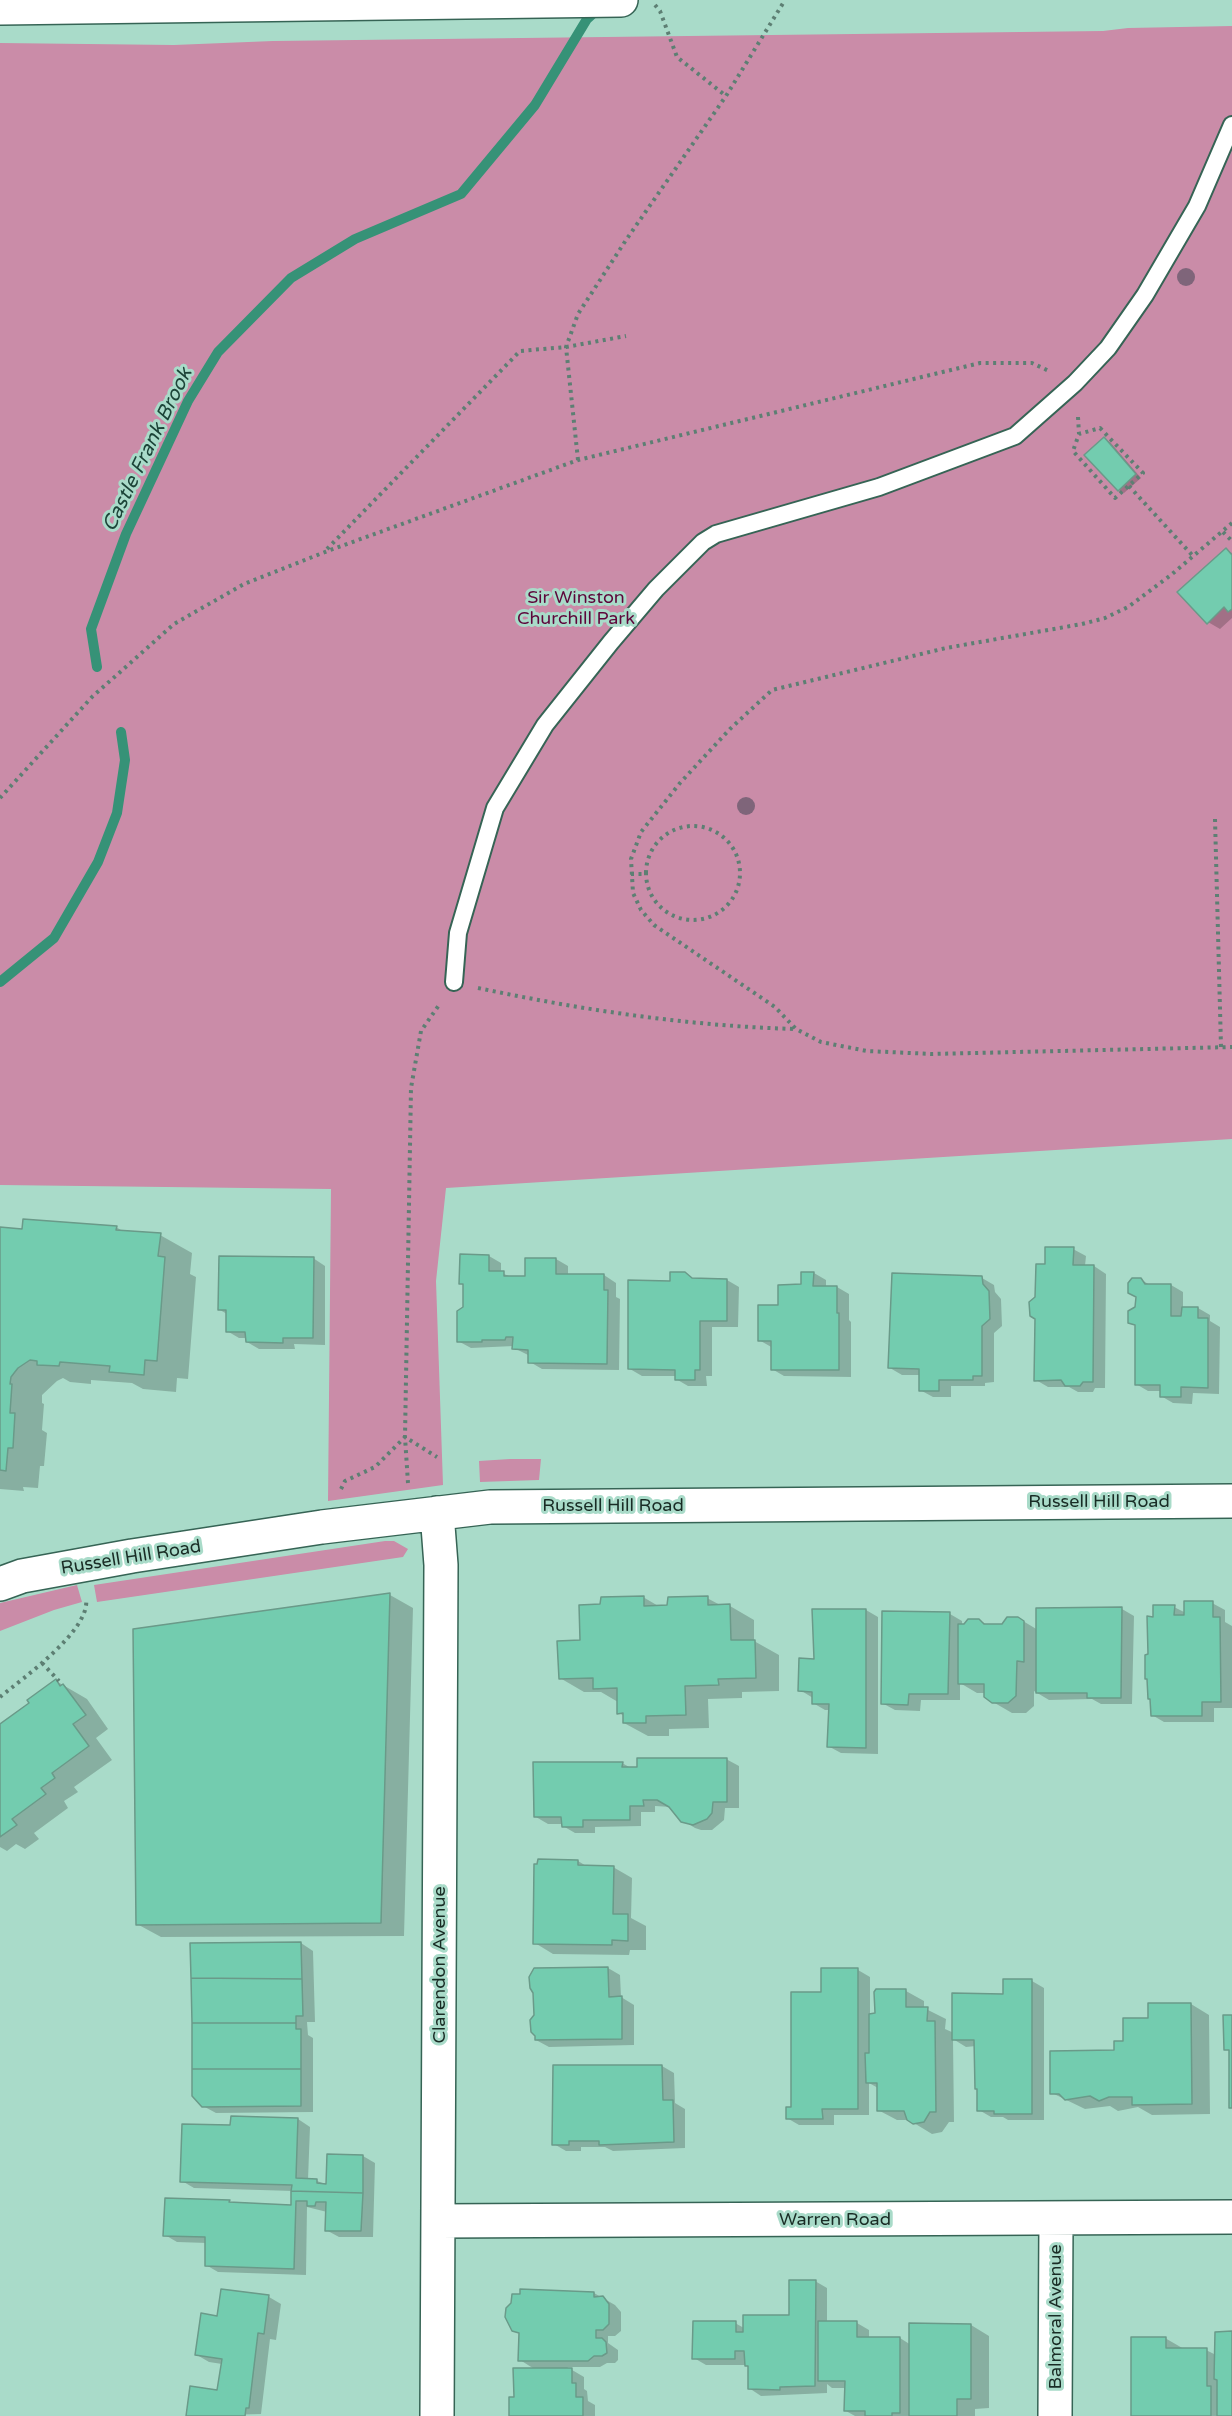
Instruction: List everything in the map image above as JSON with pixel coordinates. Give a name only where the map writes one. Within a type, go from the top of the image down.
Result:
[{"type":"street","points":[[0,9],[621,0]]},
{"type":"street","name":"Russell Hill Road","points":[[0,1584],[22,1576],[81,1565],[322,1527],[490,1507],[1232,1501]]},
{"type":"street","name":"Clarendon Avenue","points":[[437,1513],[441,1565],[437,2416]]},
{"type":"street","name":"Warren Road","points":[[439,2221],[1232,2217]]},
{"type":"street","name":"Balmoral Avenue","points":[[1055,2416],[1056,2219]]},
{"type":"lane","points":[[454,982],[458,933],[495,808],[545,726],[656,589],[703,542],[724,531],[879,487],[1016,436],[1075,383],[1108,348],[1145,295],[1197,206],[1232,125]]},
{"type":"path","points":[[651,0],[660,11],[677,57],[726,96]]},
{"type":"path","points":[[578,460],[566,347],[584,305],[726,96],[785,0]]},
{"type":"path","points":[[324,552],[520,351],[566,347],[626,336]]},
{"type":"path","points":[[0,798],[92,697],[174,624],[244,584],[324,552],[578,460],[980,363],[1032,363],[1075,383],[1079,434],[1072,451],[1115,498],[1143,473],[1100,428],[1079,434]]},
{"type":"path","points":[[1129,486],[1192,555]]},
{"type":"path","points":[[1232,523],[1171,575],[1128,607],[1105,618],[946,648],[772,690],[730,729],[680,783],[641,832],[631,859],[633,893],[641,910],[654,925],[775,1007],[796,1029],[821,1042],[867,1051],[932,1054],[1232,1047]]},
{"type":"path","points":[[1223,532],[1232,541]]},
{"type":"path","points":[[1215,819],[1221,1047]]},
{"type":"path","points":[[694,826],[709,829],[722,836],[732,846],[741,875],[737,891],[716,915],[684,920],[669,913],[657,903],[649,889],[646,874],[649,858],[656,845],[666,834],[680,828],[694,826]]},
{"type":"path","points":[[631,874],[646,874]]},
{"type":"path","points":[[408,1486],[405,1437],[411,1088],[421,1031],[454,982],[565,1006],[737,1028],[796,1029]]},
{"type":"path","points":[[405,1437],[437,1457]]},
{"type":"path","points":[[322,1527],[345,1481],[375,1467],[405,1437]]},
{"type":"path","points":[[0,1697],[42,1663],[78,1625],[87,1605],[81,1565]]},
{"type":"path","points":[[42,1663],[59,1681]]},
{"type":"green space","name":"Sir Winston Churchill Park","points":[[1232,26],[1232,1139],[446,1188],[436,1281],[443,1485],[328,1501],[331,1189],[0,1185],[0,43],[174,45],[273,41],[1103,31],[1128,28]]},
{"type":"green space","points":[[541,1459],[539,1480],[480,1482],[479,1461]]},
{"type":"green space","points":[[394,1541],[408,1549],[403,1557],[97,1602],[94,1585]]},
{"type":"green space","points":[[77,1585],[82,1602],[0,1631],[0,1603]]},
{"type":"building","points":[[1104,437],[1136,474],[1118,491],[1084,455]]},
{"type":"building","points":[[1226,548],[1232,555],[1232,609],[1228,612],[1224,607],[1207,624],[1177,592]]},
{"type":"building","points":[[23,1219],[117,1226],[116,1230],[161,1233],[158,1256],[165,1257],[157,1361],[145,1360],[144,1375],[109,1372],[110,1366],[60,1362],[59,1366],[37,1365],[37,1361],[30,1360],[18,1368],[11,1377],[10,1384],[12,1384],[10,1413],[15,1413],[13,1448],[8,1448],[6,1471],[0,1470],[0,1227],[22,1229]]},
{"type":"building","points":[[1045,1247],[1074,1247],[1073,1265],[1094,1265],[1093,1382],[1083,1382],[1080,1386],[1065,1386],[1061,1380],[1034,1381],[1035,1319],[1030,1316],[1029,1302],[1035,1297],[1036,1264],[1045,1264]]},
{"type":"building","points":[[460,1254],[489,1255],[489,1271],[504,1271],[504,1276],[525,1276],[525,1258],[556,1258],[556,1274],[604,1274],[604,1290],[608,1290],[607,1364],[528,1363],[528,1350],[512,1349],[513,1337],[506,1337],[505,1340],[457,1342],[457,1311],[463,1307],[463,1284],[459,1284]]},
{"type":"building","points":[[219,1256],[314,1257],[313,1338],[283,1338],[283,1343],[246,1342],[245,1332],[226,1332],[226,1310],[218,1310]]},
{"type":"building","points":[[670,1272],[685,1272],[692,1278],[727,1279],[727,1321],[700,1321],[700,1370],[695,1370],[695,1380],[675,1380],[675,1370],[628,1369],[628,1280],[670,1281]]},
{"type":"building","points":[[801,1272],[814,1272],[813,1286],[837,1286],[839,1370],[771,1370],[771,1341],[758,1341],[758,1305],[778,1305],[778,1285],[801,1284]]},
{"type":"building","points":[[892,1273],[982,1276],[983,1284],[989,1291],[990,1319],[982,1326],[982,1376],[973,1376],[973,1380],[939,1380],[939,1391],[919,1391],[919,1369],[888,1368]]},
{"type":"building","points":[[1132,1278],[1141,1278],[1145,1284],[1171,1284],[1171,1316],[1181,1316],[1182,1307],[1198,1307],[1198,1318],[1208,1318],[1208,1388],[1181,1387],[1181,1397],[1160,1397],[1160,1385],[1135,1385],[1135,1325],[1128,1323],[1128,1311],[1135,1307],[1136,1297],[1128,1293],[1128,1283]]},
{"type":"building","points":[[390,1593],[381,1923],[136,1925],[133,1629]]},
{"type":"building","points":[[644,1596],[644,1606],[667,1605],[668,1597],[708,1596],[708,1605],[730,1604],[731,1640],[755,1640],[756,1678],[718,1679],[719,1685],[685,1686],[686,1715],[646,1716],[646,1723],[623,1723],[623,1713],[617,1714],[617,1688],[593,1689],[593,1678],[559,1679],[557,1641],[580,1640],[579,1605],[600,1604],[601,1597]]},
{"type":"building","points":[[1184,1601],[1213,1601],[1213,1617],[1220,1617],[1221,1702],[1202,1702],[1202,1716],[1151,1716],[1147,1679],[1145,1679],[1145,1655],[1148,1654],[1147,1616],[1153,1617],[1153,1605],[1175,1605],[1174,1615],[1184,1615]]},
{"type":"building","points":[[1122,1607],[1121,1698],[1087,1698],[1087,1693],[1036,1693],[1036,1608]]},
{"type":"building","points":[[812,1609],[866,1609],[866,1748],[827,1747],[829,1704],[812,1704],[812,1692],[798,1691],[799,1658],[814,1659]]},
{"type":"building","points":[[882,1611],[950,1612],[948,1694],[909,1694],[908,1705],[881,1704]]},
{"type":"building","points":[[1007,1617],[1018,1617],[1024,1621],[1024,1662],[1017,1661],[1016,1696],[1008,1703],[992,1703],[984,1697],[984,1684],[958,1684],[958,1624],[964,1624],[968,1619],[979,1619],[984,1624],[1002,1624]]},
{"type":"building","points":[[56,1679],[60,1686],[63,1684],[86,1715],[73,1724],[89,1746],[52,1773],[55,1778],[41,1788],[46,1794],[12,1819],[17,1825],[0,1837],[0,1724]]},
{"type":"building","points":[[637,1758],[727,1758],[727,1802],[713,1802],[712,1813],[707,1819],[693,1825],[681,1822],[669,1807],[657,1800],[643,1800],[644,1806],[630,1806],[630,1820],[583,1820],[583,1827],[562,1827],[561,1817],[534,1817],[533,1762],[623,1762],[622,1767],[637,1767]]},
{"type":"building","points":[[538,1859],[578,1860],[578,1865],[614,1866],[613,1914],[628,1914],[628,1941],[612,1940],[612,1945],[533,1944],[534,1864],[537,1864]]},
{"type":"building","points":[[301,1942],[302,1979],[191,1978],[190,1943]]},
{"type":"building","points":[[608,1967],[609,1997],[622,1996],[622,2039],[535,2040],[531,2032],[530,2020],[534,2015],[533,1993],[529,1977],[534,1968]]},
{"type":"building","points":[[821,1968],[858,1968],[858,2109],[822,2109],[823,2119],[786,2119],[786,2107],[791,2107],[791,1992],[821,1992]]},
{"type":"building","points":[[191,1978],[302,1979],[303,2016],[296,2016],[296,2023],[192,2023]]},
{"type":"building","points":[[1003,1979],[1032,1979],[1032,2114],[994,2114],[994,2111],[977,2111],[974,2040],[952,2040],[952,1993],[1003,1994]]},
{"type":"building","points":[[876,1989],[906,1989],[906,2007],[928,2007],[927,2021],[935,2021],[936,2112],[930,2112],[924,2122],[913,2124],[907,2120],[904,2111],[877,2111],[877,2083],[866,2083],[865,2053],[869,2053],[869,2014],[875,2013],[874,1992]]},
{"type":"building","points":[[1148,2003],[1191,2003],[1192,2104],[1132,2105],[1132,2097],[1109,2097],[1099,2101],[1090,2096],[1065,2100],[1059,2094],[1050,2094],[1050,2051],[1114,2050],[1114,2041],[1123,2041],[1123,2018],[1148,2018]]},
{"type":"building","points":[[1223,2015],[1232,2015],[1232,2108],[1229,2108],[1229,2050],[1224,2050]]},
{"type":"building","points":[[192,2023],[296,2023],[296,2029],[301,2029],[301,2069],[192,2069]]},
{"type":"building","points":[[553,2065],[662,2065],[663,2100],[673,2100],[674,2142],[599,2145],[599,2141],[569,2141],[569,2145],[552,2145]]},
{"type":"building","points":[[192,2069],[301,2069],[301,2106],[202,2107],[192,2096]]},
{"type":"building","points":[[231,2116],[298,2118],[296,2178],[317,2179],[317,2183],[326,2184],[327,2154],[363,2155],[363,2193],[291,2191],[292,2185],[180,2182],[182,2124],[230,2125]]},
{"type":"building","points":[[291,2191],[363,2193],[361,2231],[325,2231],[326,2202],[316,2202],[315,2206],[307,2206],[307,2201],[296,2201],[294,2269],[205,2266],[205,2237],[163,2236],[165,2198],[291,2205]]},
{"type":"building","points":[[789,2280],[816,2280],[815,2386],[780,2387],[780,2390],[748,2389],[748,2366],[745,2366],[744,2351],[735,2351],[735,2359],[692,2359],[693,2321],[736,2321],[736,2332],[743,2332],[743,2315],[789,2315]]},
{"type":"building","points":[[221,2289],[269,2295],[264,2334],[258,2333],[249,2408],[246,2408],[245,2416],[186,2416],[190,2386],[217,2390],[222,2359],[195,2355],[201,2313],[217,2316]]},
{"type":"building","points":[[520,2289],[594,2292],[594,2297],[603,2296],[609,2304],[609,2324],[603,2330],[596,2330],[596,2338],[602,2338],[606,2342],[607,2353],[594,2356],[588,2361],[518,2361],[519,2333],[512,2331],[505,2317],[512,2294],[520,2294]]},
{"type":"building","points":[[818,2321],[857,2321],[857,2337],[900,2337],[900,2413],[892,2413],[892,2416],[865,2416],[865,2411],[844,2411],[845,2381],[818,2381]]},
{"type":"building","points":[[909,2323],[971,2324],[971,2399],[957,2399],[957,2416],[909,2416]]},
{"type":"building","points":[[1232,2331],[1232,2416],[1217,2416],[1217,2380],[1214,2379],[1215,2332]]},
{"type":"building","points":[[1131,2337],[1166,2337],[1166,2348],[1207,2348],[1207,2386],[1211,2386],[1211,2416],[1131,2416]]},
{"type":"building","points":[[513,2368],[572,2368],[572,2383],[576,2383],[576,2397],[583,2397],[583,2416],[509,2416],[509,2397],[514,2397]]},
{"type":"waterway","name":"Castle Frank Brook","points":[[97,667],[91,629],[126,534],[188,401],[218,352],[291,278],[355,239],[461,194],[535,105],[587,19],[599,8]]},
{"type":"waterway","name":"Castle Frank Brook","points":[[0,982],[54,938],[98,862],[117,813],[125,760],[121,732]]}]
